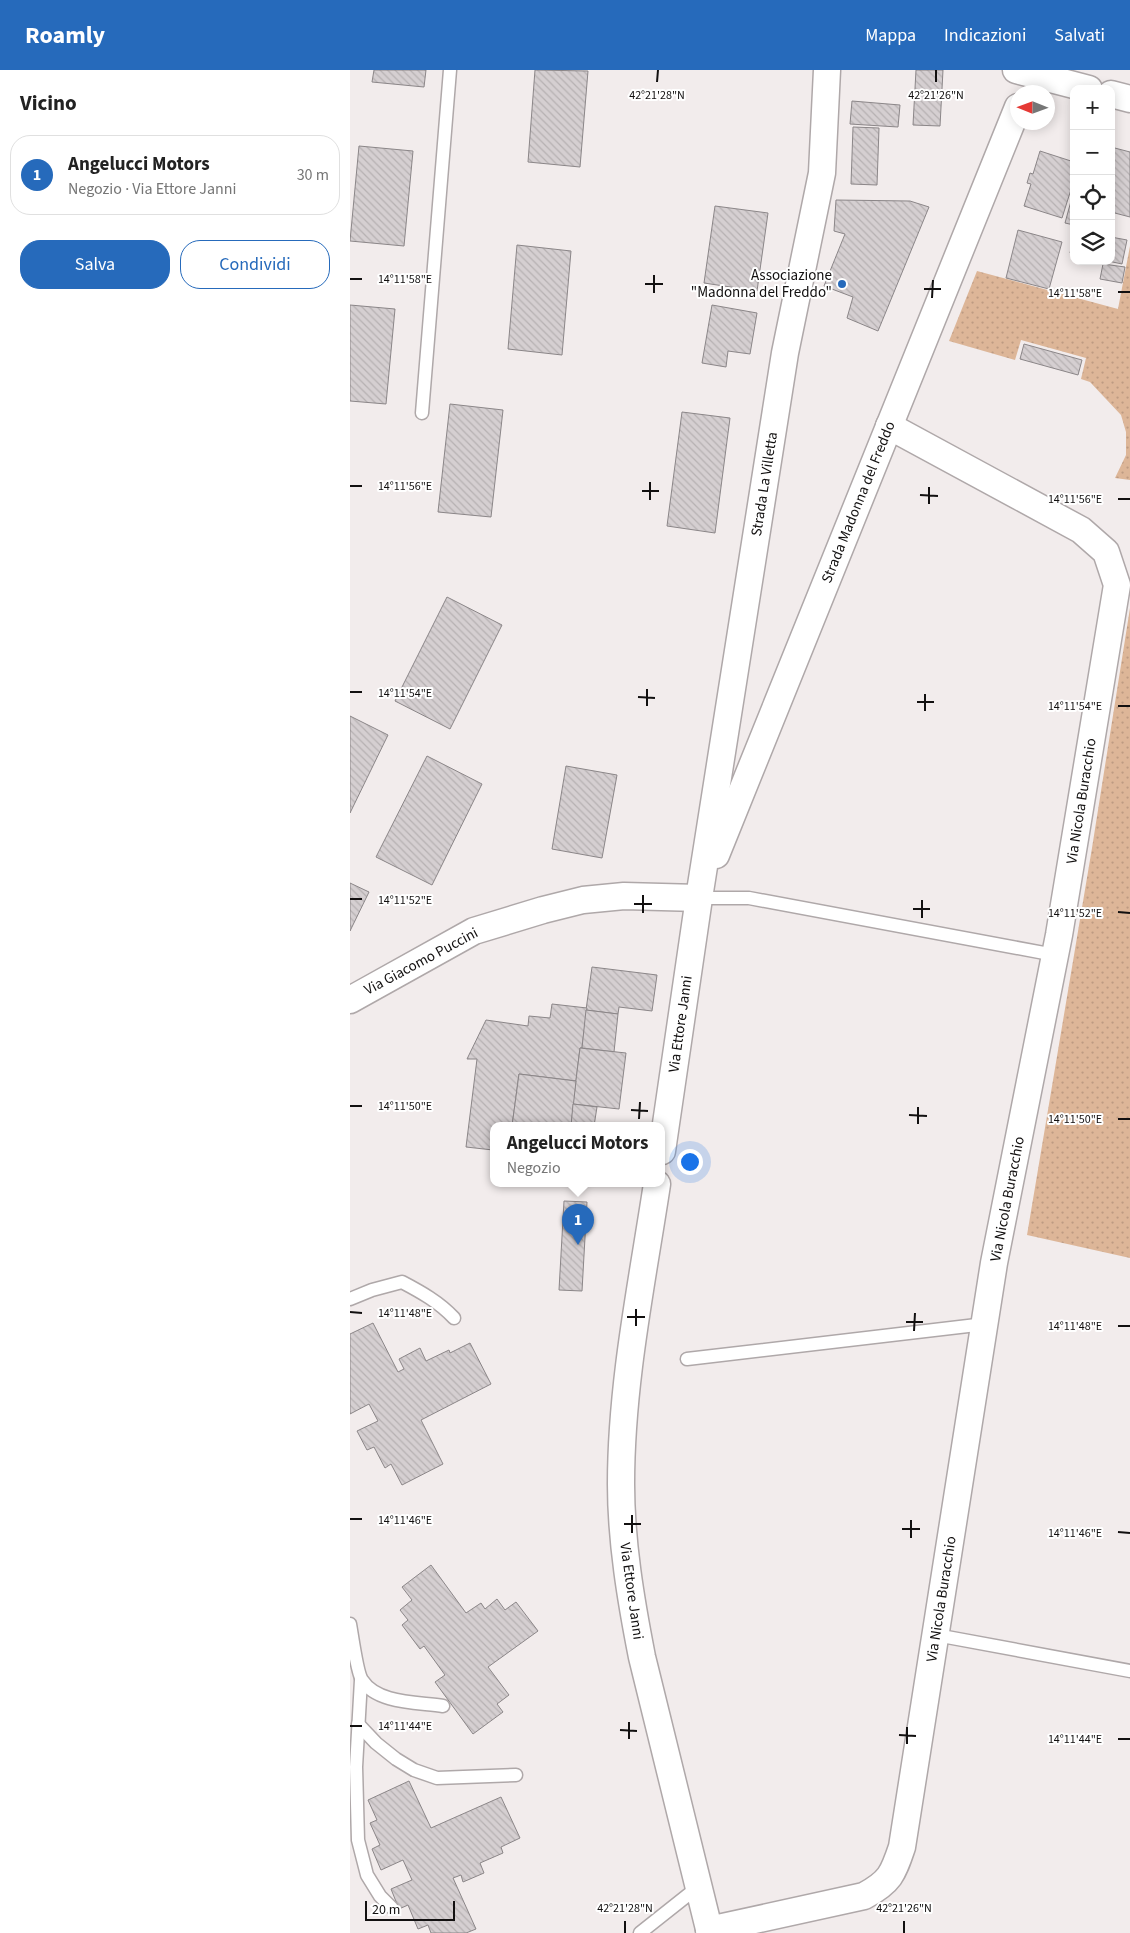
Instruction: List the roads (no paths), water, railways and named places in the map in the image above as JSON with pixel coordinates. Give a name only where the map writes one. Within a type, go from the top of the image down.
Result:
[{"type":"street","name":"Strada La Villetta","points":[[699,898],[784,353],[822,173],[827,70]]},
{"type":"street","points":[[1026,77],[1070,85]]},
{"type":"street","points":[[1115,95],[1130,99]]},
{"type":"street","name":"Strada Madonna del Freddo","points":[[699,898],[1010,127]]},
{"type":"street","name":"Via Nicola Buracchio","points":[[710,1932],[864,1896],[881,1887],[894,1872],[902,1847],[994,1263],[1055,955],[1115,595],[1116,585],[1106,552],[1081,530],[889,426]]},
{"type":"street","name":"Via Giacomo Puccini","points":[[350,1000],[474,931],[543,910],[583,900],[624,896],[699,898]]},
{"type":"street","name":"Via Ettore Janni","points":[[665,1130],[699,898]]},
{"type":"street","name":"Via Ettore Janni","points":[[657,1187],[630,1359],[624,1416],[621,1486],[623,1527],[634,1613],[642,1657],[710,1932]]},
{"type":"lane","points":[[422,414],[450,70]]},
{"type":"lane","points":[[699,898],[749,898],[1055,955]]},
{"type":"lane","points":[[350,1299],[372,1290],[402,1282],[439,1304],[454,1318]]},
{"type":"lane","points":[[687,1359],[985,1324]]},
{"type":"lane","points":[[350,1624],[361,1680],[356,1766],[358,1840],[367,1875],[380,1896],[392,1908]]},
{"type":"lane","points":[[936,1635],[1130,1671]]},
{"type":"lane","points":[[361,1680],[374,1694],[387,1698],[443,1706]]},
{"type":"lane","points":[[358,1724],[376,1743],[396,1759],[414,1770],[437,1778],[516,1775]]},
{"type":"lane","points":[[640,1933],[698,1887]]},
{"type":"place","name":"Associazione \"Madonna del Freddo\"","points":[[842,284]]},
{"type":"place","name":"Angelucci Motors","points":[[578,1245]]}]
